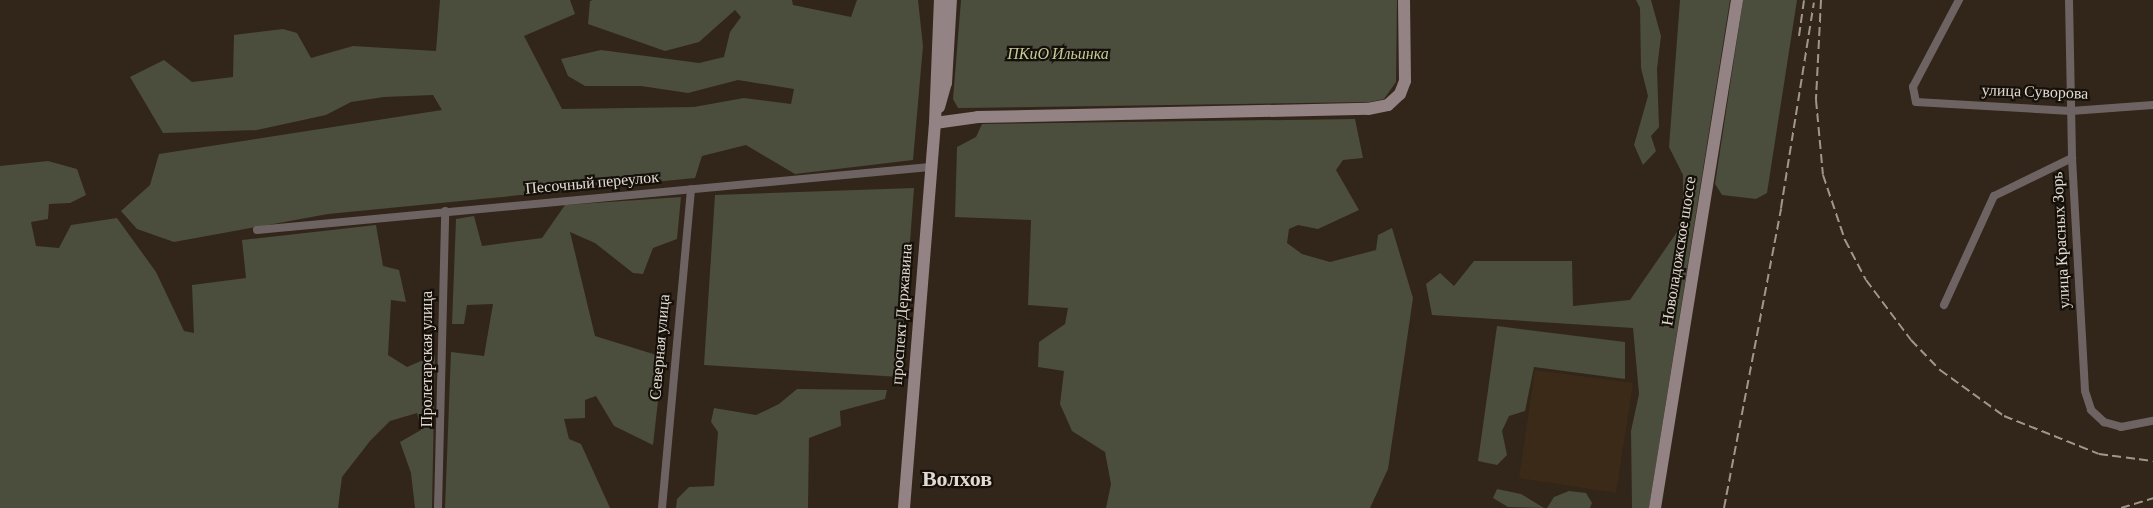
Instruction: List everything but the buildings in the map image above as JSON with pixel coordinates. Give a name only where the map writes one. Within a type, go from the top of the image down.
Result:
[{"type":"main road","name":"проспект Державина","points":[[904,508],[935,123],[940,0]]},
{"type":"main road","name":"проспект Державина","points":[[935,123],[946,82],[951,0]]},
{"type":"main road","points":[[935,123],[978,117],[1368,109],[1388,105],[1400,94],[1405,81],[1404,0]]},
{"type":"main road","name":"Новоладожское шоссе","points":[[1655,508],[1737,0]]},
{"type":"street","name":"улица Суворова","points":[[1959,0],[1913,87],[1916,102],[2071,111],[2153,105]]},
{"type":"street","name":"улица Красных Зорь","points":[[2069,0],[2072,158],[2085,391],[2091,410],[2104,422],[2121,428],[2153,421]]},
{"type":"street","points":[[1944,305],[1994,196],[2072,158]]},
{"type":"street","name":"Песочный переулок","points":[[256,230],[930,167]]},
{"type":"street","name":"Северная улица","points":[[662,508],[691,189]]},
{"type":"street","name":"Пролетарская улица","points":[[438,508],[445,211]]},
{"type":"shaded area","points":[[1535,370],[1633,383],[1616,493],[1519,478]]},
{"type":"green space","points":[[440,0],[570,0],[575,14],[524,36],[562,109],[694,107],[744,98],[791,104],[794,89],[738,80],[688,93],[641,86],[585,86],[568,76],[561,59],[601,50],[699,63],[724,57],[730,32],[741,17],[735,10],[699,42],[665,51],[588,24],[590,1],[593,0],[792,0],[793,5],[851,17],[857,0],[918,0],[923,46],[913,160],[795,174],[746,145],[702,156],[695,178],[328,214],[174,242],[137,229],[121,211],[150,185],[159,154],[442,110],[433,95],[384,97],[351,102],[326,115],[257,130],[163,133],[130,77],[164,60],[192,82],[233,77],[234,35],[283,29],[297,33],[311,58],[353,46],[436,51]]},
{"type":"green space","name":"ПКиО Ильинка","points":[[961,0],[1397,0],[1396,82],[1384,99],[1370,102],[958,108],[953,99]]},
{"type":"green space","points":[[1636,0],[1651,0],[1661,36],[1657,69],[1659,127],[1651,136],[1656,151],[1643,165],[1634,145],[1648,96],[1641,68],[1640,8]]},
{"type":"green space","points":[[1680,0],[1730,0],[1649,508],[1632,508],[1631,431],[1639,394],[1633,328],[1432,315],[1426,284],[1440,273],[1454,286],[1474,261],[1572,261],[1573,306],[1630,300],[1677,232],[1683,204],[1683,175],[1669,147]]},
{"type":"green space","points":[[1743,0],[1797,0],[1767,193],[1756,199],[1722,195],[1715,184]]},
{"type":"green space","points":[[1355,119],[1363,158],[1343,160],[1336,170],[1359,210],[1318,229],[1298,225],[1289,229],[1287,243],[1302,254],[1330,262],[1376,250],[1378,235],[1392,228],[1413,298],[1388,469],[1370,508],[1106,508],[1111,484],[1105,452],[1072,431],[1060,404],[1064,371],[1038,367],[1039,342],[1065,324],[1068,308],[1028,305],[1031,220],[955,217],[957,147],[976,137],[982,124]]},
{"type":"green space","points":[[48,161],[77,169],[86,195],[70,203],[49,204],[48,219],[31,222],[36,246],[59,248],[71,225],[117,218],[156,272],[184,331],[194,333],[192,285],[246,278],[242,240],[376,225],[383,266],[399,270],[406,302],[391,300],[388,355],[407,367],[435,355],[432,508],[415,508],[411,473],[400,442],[421,430],[417,413],[390,421],[370,441],[342,477],[338,508],[0,508],[0,166]]},
{"type":"green space","points":[[914,188],[900,377],[704,365],[715,195]]},
{"type":"green space","points":[[681,197],[677,239],[653,248],[643,274],[633,273],[595,243],[570,232],[595,336],[663,357],[653,445],[614,426],[596,396],[585,400],[585,418],[564,419],[569,439],[581,444],[610,508],[445,508],[451,352],[484,356],[493,304],[467,305],[464,324],[452,324],[456,219],[474,216],[482,246],[542,238],[565,205]]},
{"type":"green space","points":[[1497,326],[1625,342],[1625,379],[1534,367],[1525,411],[1509,416],[1502,431],[1507,455],[1497,465],[1478,461]]},
{"type":"green space","points":[[797,389],[887,390],[885,399],[840,411],[841,426],[809,438],[808,508],[676,508],[677,499],[689,487],[714,486],[718,432],[711,422],[714,408],[756,415],[779,404]]},
{"type":"green space","points":[[1497,489],[1521,494],[1544,508],[1508,507],[1493,498]]},
{"type":"green space","points":[[1569,491],[1586,493],[1592,503],[1590,508],[1547,508],[1554,497]]},
{"type":"railway","points":[[1799,36],[1804,0]]},
{"type":"railway","points":[[1821,0],[1816,100],[1823,175],[1845,240],[1866,280],[1911,340],[1940,370],[2004,416],[2099,454],[2153,461]]},
{"type":"railway","points":[[1724,508],[1781,208],[1814,3]]},
{"type":"railway","points":[[2121,508],[2153,498]]},
{"type":"district","name":"Волхов","points":[[957,479]]}]
